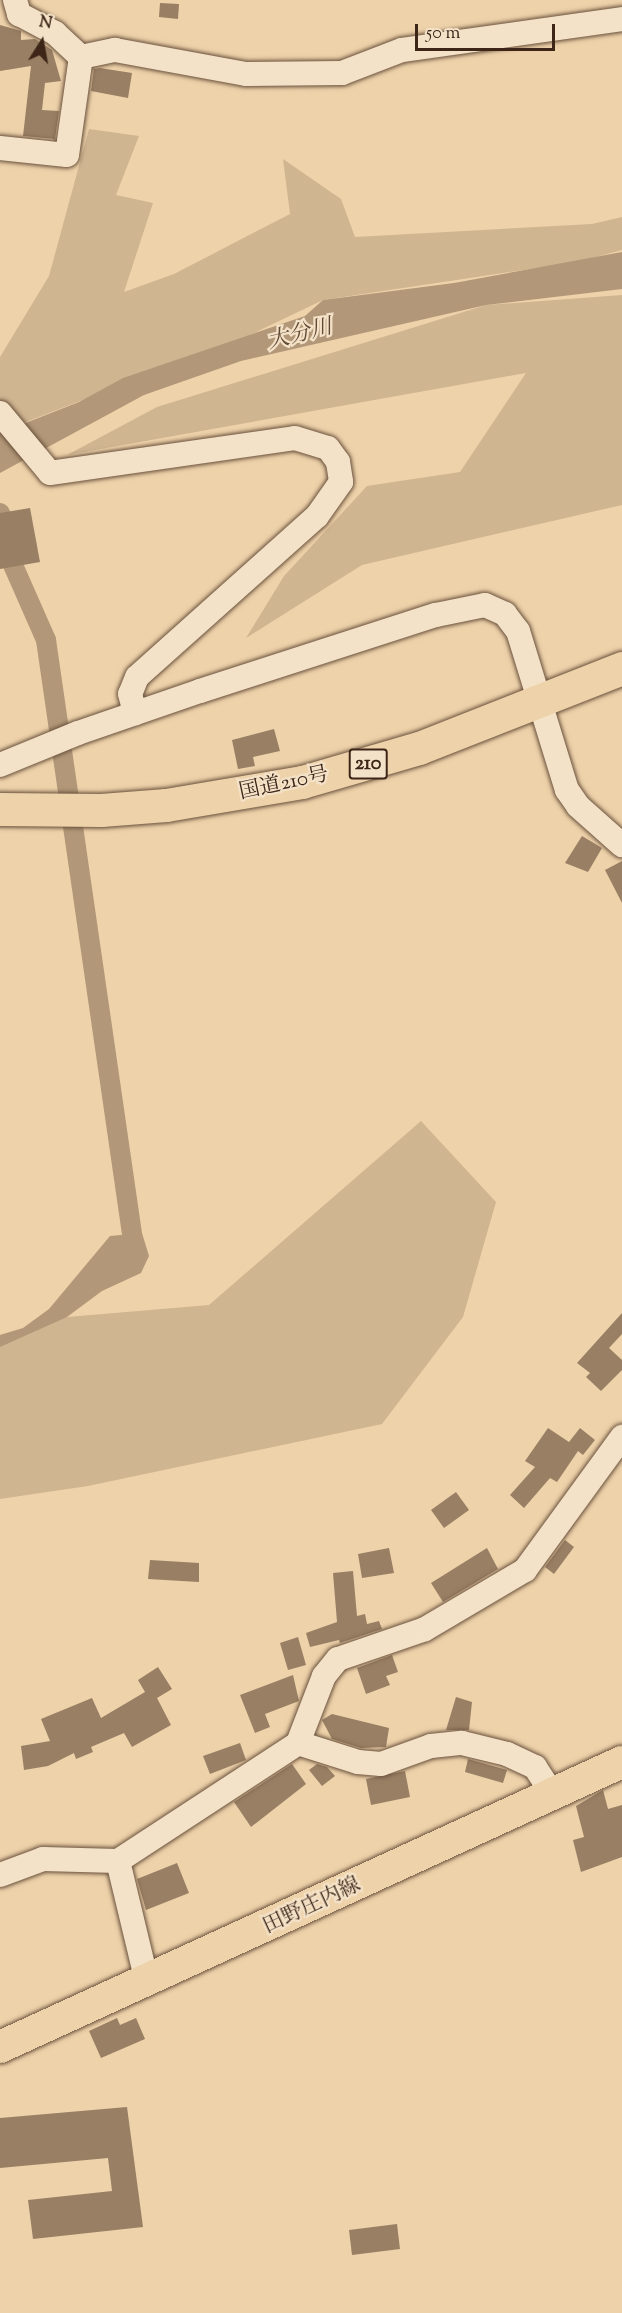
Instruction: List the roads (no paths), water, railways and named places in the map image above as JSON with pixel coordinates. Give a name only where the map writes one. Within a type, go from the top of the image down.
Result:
[{"type":"highway","name":"国道210号","points":[[0,809],[101,810],[200,801],[335,774],[419,748],[622,668]]},
{"type":"main road","name":"田野庄内線","points":[[0,2047],[147,1982],[622,1762]]},
{"type":"street","points":[[15,0],[19,14],[55,33],[81,57]]},
{"type":"street","points":[[81,57],[116,50],[246,74],[342,73],[402,50],[622,19]]},
{"type":"street","points":[[0,148],[67,155],[81,57]]},
{"type":"street","points":[[0,413],[50,473],[295,438],[328,448],[342,472],[338,491],[317,516],[137,677],[130,694],[135,713]]},
{"type":"street","points":[[0,765],[135,713],[475,605],[492,607],[513,621],[567,790],[578,806],[622,845]]},
{"type":"street","points":[[0,1875],[43,1859],[118,1861],[298,1743],[324,1676],[338,1659],[425,1629],[525,1570],[622,1437]]},
{"type":"street","points":[[298,1743],[358,1762],[381,1764],[431,1746],[462,1743],[507,1754],[535,1767],[553,1795]]},
{"type":"street","points":[[118,1861],[147,1982]]},
{"type":"water","name":"大分川","points":[[622,252],[622,289],[486,305],[241,361],[144,395],[0,473],[0,433],[79,402],[123,378],[305,316],[323,300],[454,283]]},
{"type":"water","points":[[142,1233],[149,1256],[141,1273],[102,1291],[67,1317],[0,1347],[0,1335],[23,1328],[49,1309],[110,1236]]},
{"type":"waterway","points":[[0,513],[9,556],[46,640],[132,1234]]}]
